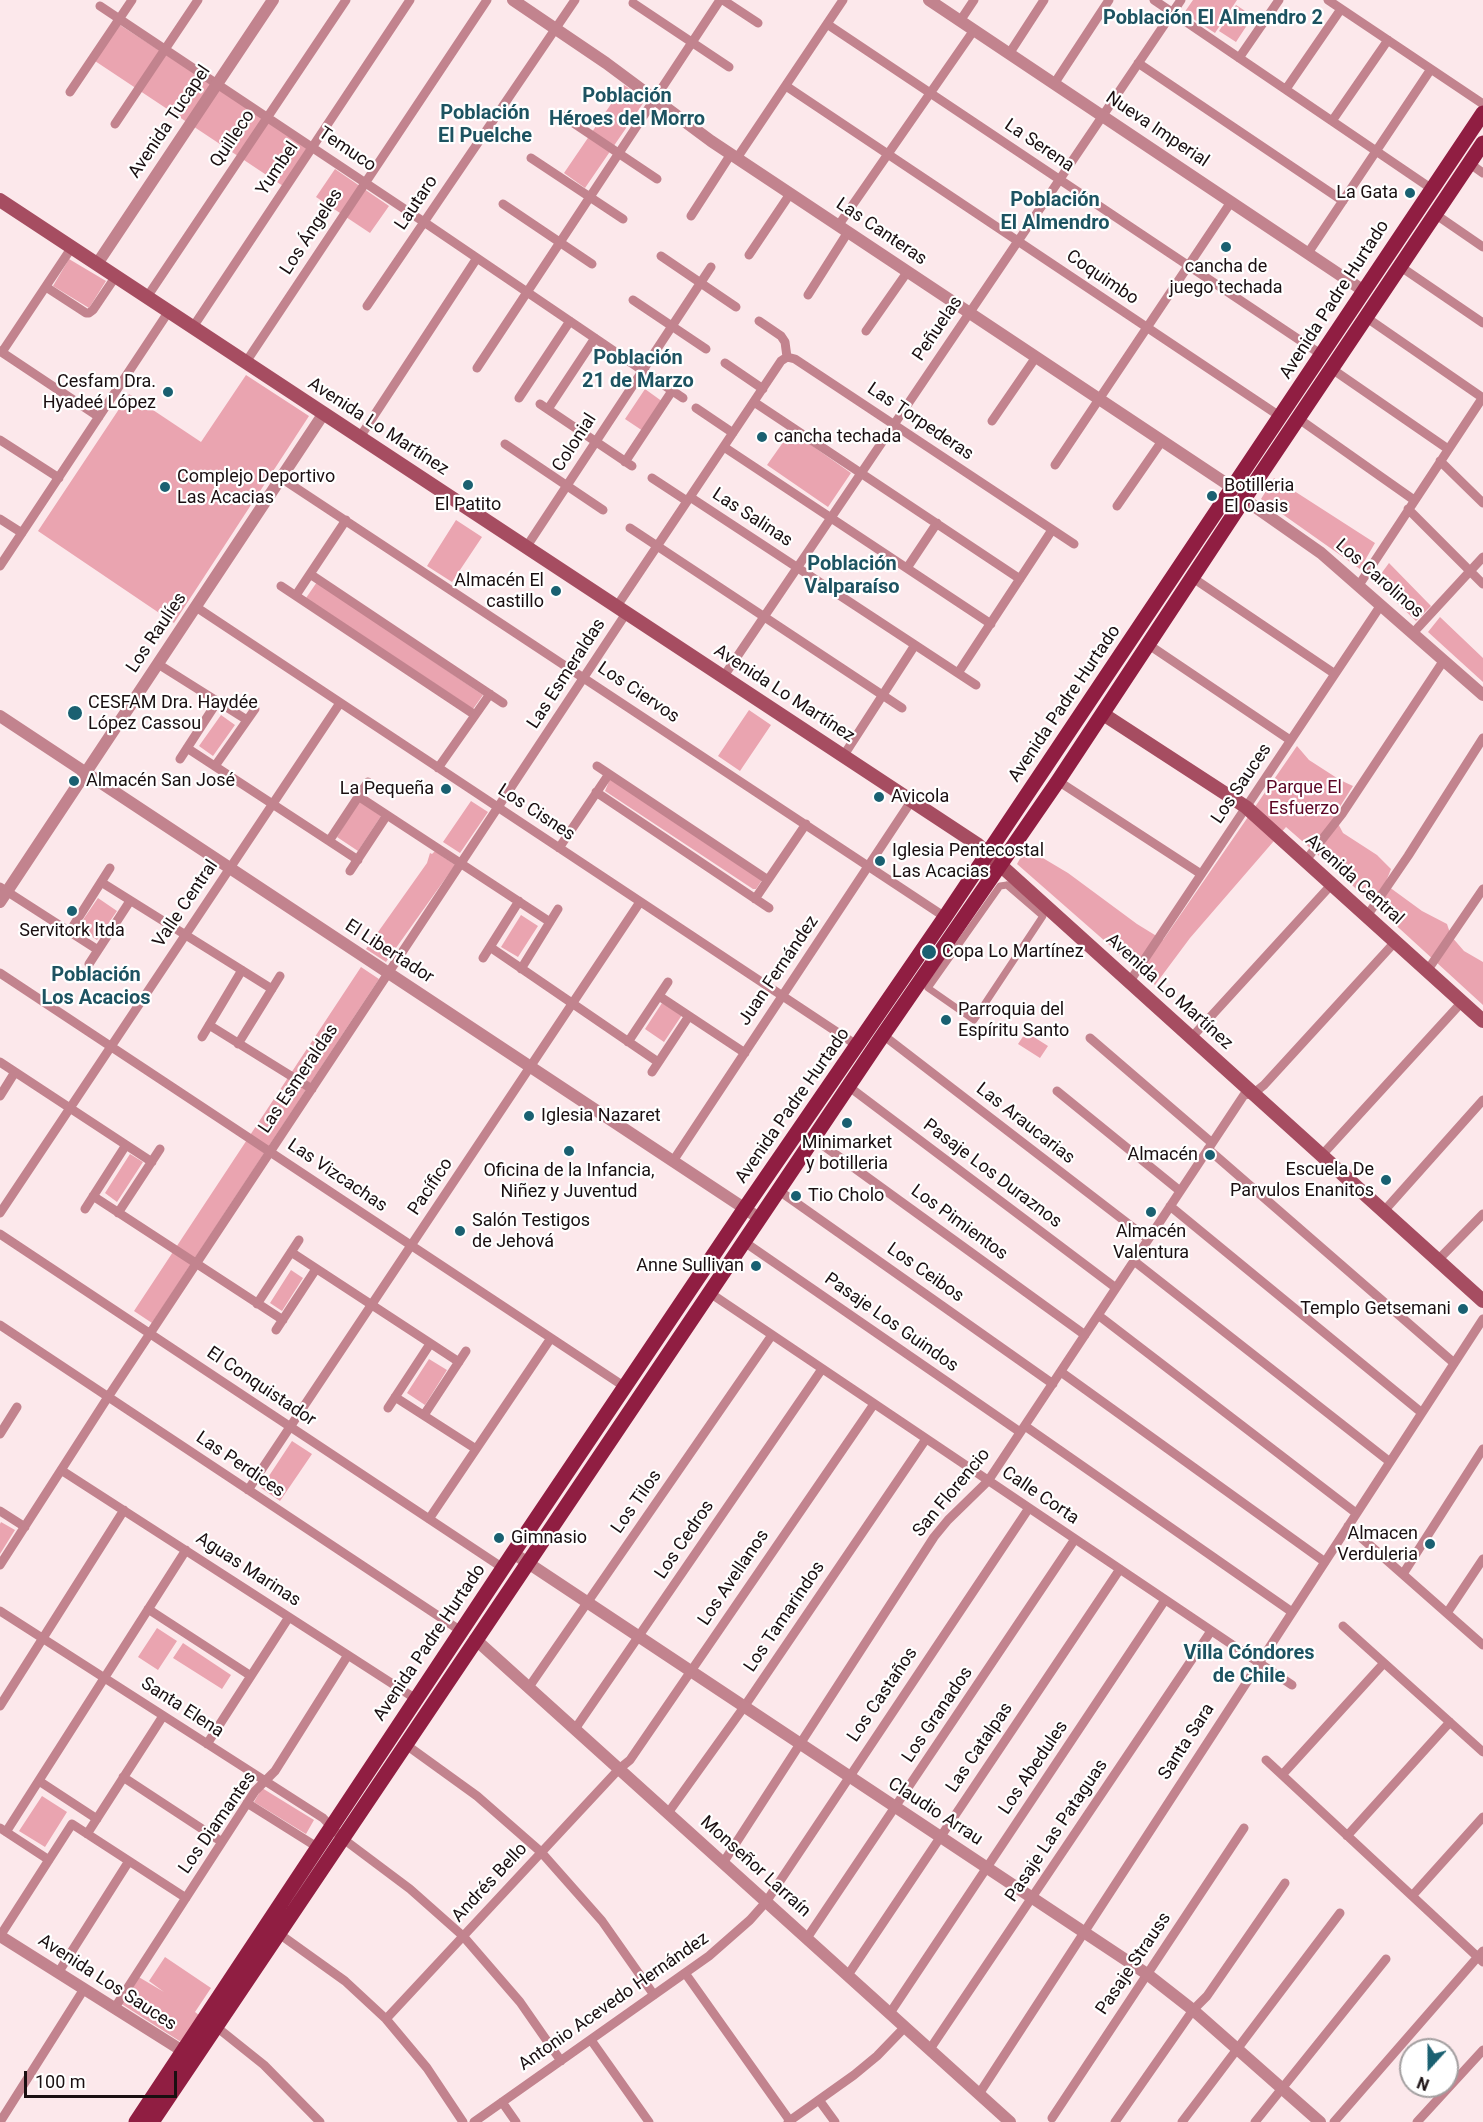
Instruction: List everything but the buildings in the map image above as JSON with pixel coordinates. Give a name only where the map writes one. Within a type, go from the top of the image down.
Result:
[{"type":"main road","name":"Avenida Padre Hurtado","points":[[152,2122],[189,2055],[317,1847],[503,1568],[520,1558],[710,1293],[848,1086],[1149,645],[1193,578],[1281,417],[1483,113]]},
{"type":"main road","name":"Avenida Padre Hurtado","points":[[210,2023],[278,1933],[475,1639],[520,1558],[625,1387],[745,1208],[858,1046],[1096,692],[1239,494],[1299,419],[1483,143]]},
{"type":"main road","name":"Avenida Lo Martínez","points":[[0,200],[977,844],[1483,1301]]},
{"type":"main road","points":[[1096,692],[1098,705],[1103,714]]},
{"type":"main road","name":"Avenida Central","points":[[1103,714],[1246,807],[1483,1021]]},
{"type":"main road","name":"Avenida Padre Hurtado","points":[[136,2122],[189,2055]]},
{"type":"street","points":[[70,92],[132,0]]},
{"type":"street","points":[[115,124],[198,0]]},
{"type":"street","name":"Avenida Tucapel","points":[[97,264],[273,0]]},
{"type":"street","name":"Quilleco","points":[[147,297],[346,0]]},
{"type":"street","name":"Yumbel","points":[[193,327],[410,0]]},
{"type":"street","name":"Los Ángeles","points":[[246,362],[487,0]]},
{"type":"street","name":"Las Canteras","points":[[513,0],[556,28],[734,156],[1239,494]]},
{"type":"street","name":"Lautaro","points":[[367,306],[575,0]]},
{"type":"street","points":[[477,368],[721,0],[758,23]]},
{"type":"street","points":[[691,216],[786,86],[843,0]]},
{"type":"street","name":"Nueva Imperial","points":[[929,0],[1364,291]]},
{"type":"street","points":[[960,21],[974,0]]},
{"type":"street","points":[[1009,54],[1044,0]]},
{"type":"street","points":[[1054,84],[1110,0]]},
{"type":"street","points":[[1154,0],[1432,189]]},
{"type":"street","name":"Peñuelas","points":[[724,676],[1181,0]]},
{"type":"street","points":[[1239,58],[1279,0]]},
{"type":"street","points":[[1328,0],[1483,104]]},
{"type":"street","points":[[633,3],[729,67]]},
{"type":"street","name":"Temuco","points":[[100,6],[365,182],[683,398]]},
{"type":"street","points":[[1286,89],[1341,9]]},
{"type":"street","name":"La Serena","points":[[827,24],[1322,355]]},
{"type":"street","points":[[808,295],[843,229],[889,155],[974,30]]},
{"type":"street","points":[[1332,121],[1388,40]]},
{"type":"street","points":[[1138,63],[1343,201]]},
{"type":"street","points":[[1308,253],[1431,69]]},
{"type":"street","name":"Coquimbo","points":[[786,86],[1281,417]]},
{"type":"street","points":[[562,116],[657,179]]},
{"type":"street","points":[[531,158],[623,219]]},
{"type":"street","points":[[1469,164],[1483,173]]},
{"type":"street","points":[[748,255],[790,194]]},
{"type":"street","points":[[1055,465],[1231,202]]},
{"type":"street","points":[[503,204],[592,264]]},
{"type":"street","points":[[1435,214],[1483,247]]},
{"type":"street","points":[[72,247],[1,352],[99,417]]},
{"type":"street","points":[[661,256],[736,307]]},
{"type":"street","points":[[360,437],[477,258]]},
{"type":"street","name":"Colonial","points":[[527,546],[711,267]]},
{"type":"street","points":[[1401,267],[1483,323]]},
{"type":"street","points":[[866,331],[908,272]]},
{"type":"street","points":[[46,287],[89,313],[116,276]]},
{"type":"street","points":[[633,300],[706,349]]},
{"type":"street","points":[[0,566],[169,311]]},
{"type":"street","points":[[1359,585],[1483,397],[1367,318]]},
{"type":"street","points":[[759,321],[781,336],[785,342],[787,357]]},
{"type":"street","points":[[519,398],[572,322]]},
{"type":"street","points":[[595,338],[544,406],[596,442],[629,464],[672,391]]},
{"type":"street","name":"Las Torpederas","points":[[787,357],[792,358],[1074,544]]},
{"type":"street","name":"Las Esmeraldas","points":[[0,1565],[150,1333],[584,678],[657,546],[781,361],[787,357]]},
{"type":"street","points":[[992,421],[1036,357]]},
{"type":"street","points":[[725,363],[763,389]]},
{"type":"street","points":[[1332,369],[1448,449]]},
{"type":"street","points":[[754,402],[1020,579]]},
{"type":"street","points":[[696,408],[733,433]]},
{"type":"street","name":"Los Raulíes","points":[[2,893],[86,773],[324,413]]},
{"type":"street","points":[[1299,419],[1414,500]]},
{"type":"street","points":[[0,440],[58,478]]},
{"type":"street","points":[[1117,506],[1162,441]]},
{"type":"street","points":[[505,444],[603,510]]},
{"type":"street","points":[[724,447],[991,624]]},
{"type":"street","points":[[1440,461],[1483,503]]},
{"type":"street","name":"Los Ciervos","points":[[282,478],[945,917]]},
{"type":"street","name":"Las Salinas","points":[[652,478],[797,567],[976,685]]},
{"type":"street","name":"Los Carolinos","points":[[1239,494],[1321,553],[1483,695]]},
{"type":"street","points":[[1407,509],[1483,584]]},
{"type":"street","points":[[0,519],[22,533]]},
{"type":"street","points":[[296,595],[346,520]]},
{"type":"street","points":[[907,568],[937,523]]},
{"type":"street","points":[[630,528],[902,708]]},
{"type":"street","points":[[958,673],[1052,530]]},
{"type":"street","points":[[1413,633],[1483,557]]},
{"type":"street","points":[[310,574],[503,704]]},
{"type":"street","points":[[1193,578],[1335,674]]},
{"type":"street","points":[[281,586],[475,716]]},
{"type":"street","name":"Los Sauces","points":[[1130,981],[1381,605]]},
{"type":"street","name":"Los Cisnes","points":[[196,607],[858,1046]]},
{"type":"street","points":[[844,755],[915,645]]},
{"type":"street","points":[[1149,645],[1290,740]]},
{"type":"street","points":[[1306,860],[1342,814],[1444,660]]},
{"type":"street","points":[[158,664],[248,720]]},
{"type":"street","points":[[438,768],[490,694]]},
{"type":"street","points":[[180,759],[217,702]]},
{"type":"street","name":"Valle Central","points":[[0,1213],[340,703]]},
{"type":"street","points":[[215,766],[255,709]]},
{"type":"street","name":"El Libertador","points":[[0,716],[759,1218]]},
{"type":"street","points":[[1367,915],[1408,856],[1483,738]]},
{"type":"street","points":[[187,748],[358,860]]},
{"type":"street","points":[[597,766],[768,880]]},
{"type":"street","points":[[559,848],[609,774]]},
{"type":"street","points":[[1058,781],[1201,874]]},
{"type":"street","points":[[328,841],[368,782]]},
{"type":"street","points":[[596,792],[769,908]]},
{"type":"street","points":[[358,796],[550,922]]},
{"type":"street","name":"Juan Fernández","points":[[673,1161],[912,800]]},
{"type":"street","points":[[350,871],[387,816]]},
{"type":"street","points":[[755,899],[806,824]]},
{"type":"street","points":[[70,931],[110,868]]},
{"type":"street","points":[[100,882],[272,989]]},
{"type":"street","points":[[1192,1037],[1332,884]]},
{"type":"street","points":[[1007,885],[1043,916],[974,1020],[928,988],[1000,886],[1007,885]]},
{"type":"street","points":[[1427,971],[1483,889]]},
{"type":"street","points":[[2,893],[70,931],[98,951]]},
{"type":"street","points":[[89,964],[130,901]]},
{"type":"street","points":[[483,958],[519,901]]},
{"type":"street","name":"Pacífico","points":[[248,1490],[640,902]]},
{"type":"street","points":[[521,969],[558,909]]},
{"type":"street","points":[[1254,1094],[1395,942]]},
{"type":"street","points":[[490,947],[658,1062]]},
{"type":"street","points":[[202,1036],[242,970]]},
{"type":"street","name":"Las Vizcachas","points":[[0,973],[625,1387]]},
{"type":"street","points":[[238,1044],[280,976]]},
{"type":"street","points":[[628,1042],[668,982]]},
{"type":"street","points":[[659,996],[744,1053]]},
{"type":"street","points":[[1322,1155],[1462,1002]]},
{"type":"street","points":[[652,1072],[689,1016]]},
{"type":"street","points":[[209,1025],[312,1089]]},
{"type":"street","name":"Las Araucarias","points":[[883,1035],[1148,1239]]},
{"type":"street","points":[[1090,1038],[1454,1363]]},
{"type":"street","points":[[0,1062],[152,1162]]},
{"type":"street","points":[[0,1096],[15,1072]]},
{"type":"street","name":"Pasaje Los Duraznos","points":[[848,1086],[1116,1288]]},
{"type":"street","points":[[1057,1090],[1180,1191]]},
{"type":"street","name":"San Florencio","points":[[723,1863],[934,1537],[988,1481],[1244,1095],[1254,1094]]},
{"type":"street","points":[[1384,1211],[1483,1100]]},
{"type":"street","name":"Los Pimientos","points":[[813,1138],[1085,1335]]},
{"type":"street","points":[[85,1209],[126,1145]]},
{"type":"street","points":[[118,1213],[160,1149]]},
{"type":"street","name":"Los Ceibos","points":[[778,1190],[1053,1384]]},
{"type":"street","points":[[93,1196],[283,1320]]},
{"type":"street","points":[[1170,1206],[1422,1413]]},
{"type":"street","points":[[1438,1260],[1483,1214]]},
{"type":"street","name":"El Conquistador","points":[[0,1234],[503,1568]]},
{"type":"street","points":[[257,1304],[299,1240]]},
{"type":"street","name":"Pasaje Los Guindos","points":[[744,1241],[1292,1612]]},
{"type":"street","points":[[291,1252],[459,1362]]},
{"type":"street","points":[[1134,1261],[1390,1462]]},
{"type":"street","points":[[276,1330],[316,1269]]},
{"type":"street","name":"Calle Corta","points":[[710,1293],[1292,1685]]},
{"type":"street","points":[[1098,1315],[1356,1513]]},
{"type":"street","name":"Santa Sara","points":[[979,2094],[1483,1319]]},
{"type":"street","name":"Las Perdices","points":[[0,1326],[461,1631]]},
{"type":"street","name":"Los Tilos","points":[[529,1687],[772,1335]]},
{"type":"street","points":[[429,1519],[551,1338]]},
{"type":"street","points":[[388,1408],[430,1344]]},
{"type":"street","points":[[424,1415],[466,1351]]},
{"type":"street","name":"Los Cedros","points":[[575,1729],[822,1369]]},
{"type":"street","points":[[1060,1372],[1325,1562]]},
{"type":"street","points":[[396,1397],[476,1449]]},
{"type":"street","name":"Los Avellanos","points":[[618,1769],[630,1760],[874,1404]]},
{"type":"street","points":[[0,1434],[17,1407]]},
{"type":"street","name":"Los Tamarindos","points":[[668,1813],[744,1707],[926,1439]]},
{"type":"street","points":[[1403,1574],[1483,1449]]},
{"type":"street","name":"Aguas Marinas","points":[[61,1470],[416,1699]]},
{"type":"street","name":"Los Castaños","points":[[766,1902],[1029,1508]]},
{"type":"street","points":[[0,1706],[124,1510]]},
{"type":"street","points":[[0,1511],[25,1527]]},
{"type":"street","points":[[1348,1526],[1483,1645]]},
{"type":"street","name":"Los Granados","points":[[807,1938],[1075,1539]]},
{"type":"street","points":[[49,1860],[3,1830],[39,1781],[186,1550]]},
{"type":"street","name":"Claudio Arrau","points":[[520,1558],[1148,1974],[1193,2010],[1320,2122]]},
{"type":"street","points":[[1447,1614],[1483,1559]]},
{"type":"street","name":"Las Catalpas","points":[[848,1975],[1120,1569]]},
{"type":"street","name":"Los Abedules","points":[[890,2013],[1165,1600]]},
{"type":"street","points":[[148,1609],[251,1676]]},
{"type":"street","name":"Santa Elena","points":[[0,1611],[323,1818],[342,1838],[410,1889],[463,1936],[520,2002],[561,2061]]},
{"type":"street","points":[[207,1744],[289,1617]]},
{"type":"street","points":[[1343,1626],[1483,1752]]},
{"type":"street","name":"Pasaje Las Pataguas","points":[[930,2049],[1211,1630]]},
{"type":"street","name":"Monseñor Larraín","points":[[475,1639],[1010,2122]]},
{"type":"street","name":"Los Diamantes","points":[[114,2009],[247,1803],[274,1771],[348,1655]]},
{"type":"street","points":[[1282,1775],[1384,1663]]},
{"type":"street","points":[[87,1834],[162,1716]]},
{"type":"street","points":[[1347,1836],[1450,1722]]},
{"type":"street","points":[[405,1744],[477,1796],[541,1852],[602,1921],[654,1995]]},
{"type":"street","points":[[1266,1760],[1481,1957],[1334,2122]]},
{"type":"street","name":"Andrés Bello","points":[[386,2019],[618,1769]]},
{"type":"street","points":[[123,1777],[222,1842]]},
{"type":"street","points":[[39,1781],[97,1819]]},
{"type":"street","points":[[247,1803],[317,1847]]},
{"type":"street","points":[[1412,1896],[1483,1817]]},
{"type":"street","points":[[0,1936],[72,1824],[186,1898]]},
{"type":"street","name":"Pasaje Strauss","points":[[1052,2118],[1244,1828]]},
{"type":"street","points":[[58,1973],[129,1861]]},
{"type":"street","points":[[1115,2122],[1285,1883]]},
{"type":"street","name":"Antonio Acevedo Hernández","points":[[474,2122],[729,1940],[766,1902]]},
{"type":"street","points":[[1182,2122],[1340,1913]]},
{"type":"street","points":[[278,1933],[345,1980],[386,2019],[426,2068],[463,2122]]},
{"type":"street","name":"Avenida Los Sauces","points":[[0,1936],[189,2055]]},
{"type":"street","points":[[1255,2122],[1386,1959]]},
{"type":"street","points":[[685,1973],[789,2121],[866,2066],[905,2027]]},
{"type":"street","points":[[0,2122],[84,1989]]},
{"type":"street","points":[[210,2023],[264,2065],[320,2122]]},
{"type":"street","points":[[591,2040],[649,2122]]},
{"type":"street","points":[[1417,2122],[1483,2050]]},
{"type":"street","points":[[819,2100],[835,2122]]},
{"type":"street","points":[[502,2102],[516,2122]]},
{"type":"green space","name":"Población El Almendro 2","points":[[1193,0],[1237,0],[1215,33],[1184,13]]},
{"type":"green space","points":[[1236,5],[1253,16],[1236,42],[1219,31]]},
{"type":"green space","points":[[120,25],[309,147],[283,186],[95,61]]},
{"type":"green space","points":[[624,85],[646,99],[585,188],[564,173]]},
{"type":"green space","points":[[335,169],[389,206],[370,233],[316,197]]},
{"type":"green space","points":[[69,259],[106,281],[89,308],[53,286]]},
{"type":"green space","name":"Complejo Deportivo Las Acacias","points":[[246,375],[309,416],[174,623],[38,531],[129,394],[201,442]]},
{"type":"green space","points":[[645,389],[663,402],[643,431],[625,419]]},
{"type":"green space","points":[[791,431],[851,473],[828,507],[767,465]]},
{"type":"green space","points":[[1274,478],[1375,543],[1360,569],[1261,499]]},
{"type":"green space","points":[[456,520],[482,537],[452,582],[427,566]]},
{"type":"green space","points":[[1389,563],[1431,606],[1416,621],[1375,582]]},
{"type":"green space","points":[[317,582],[483,695],[473,709],[306,598]]},
{"type":"green space","points":[[1440,617],[1483,658],[1483,682],[1428,632]]},
{"type":"green space","points":[[749,710],[771,725],[740,771],[718,756]]},
{"type":"green space","points":[[221,715],[235,725],[213,756],[199,746]]},
{"type":"green space","name":"Parque El Esfuerzo","points":[[1297,746],[1309,760],[1353,786],[1334,816],[1343,833],[1377,855],[1391,869],[1385,884],[1422,911],[1447,924],[1451,936],[1464,951],[1483,962],[1483,1005],[1286,827],[1190,938],[1155,985],[1017,864],[1026,848],[1068,873],[1137,924],[1163,940]]},
{"type":"green space","points":[[610,779],[762,880],[756,889],[605,791]]},
{"type":"green space","points":[[359,801],[381,816],[358,851],[337,837]]},
{"type":"green space","points":[[471,801],[488,812],[460,853],[443,842]]},
{"type":"green space","points":[[435,851],[455,865],[386,962],[366,949],[427,863],[430,853]]},
{"type":"green space","points":[[98,898],[117,911],[97,940],[78,927]]},
{"type":"green space","points":[[521,915],[538,926],[518,957],[501,947]]},
{"type":"green space","points":[[361,967],[379,979],[152,1323],[134,1311]]},
{"type":"green space","points":[[662,1003],[682,1015],[664,1042],[645,1029]]},
{"type":"green space","points":[[1026,1032],[1048,1046],[1040,1058],[1018,1044]]},
{"type":"green space","points":[[130,1154],[143,1162],[117,1202],[105,1193]]},
{"type":"green space","points":[[291,1270],[303,1278],[282,1311],[270,1303]]},
{"type":"green space","points":[[429,1359],[447,1370],[425,1405],[407,1393]]},
{"type":"green space","points":[[292,1441],[312,1454],[280,1501],[261,1488]]},
{"type":"green space","points":[[1,1522],[15,1530],[0,1554],[0,1524]]},
{"type":"green space","points":[[157,1628],[177,1641],[158,1670],[138,1657]]},
{"type":"green space","points":[[183,1643],[231,1675],[222,1689],[173,1658]]},
{"type":"green space","points":[[262,1788],[314,1820],[306,1834],[254,1802]]},
{"type":"green space","points":[[42,1796],[67,1812],[45,1847],[19,1831]]},
{"type":"green space","points":[[165,1957],[211,1988],[195,2012],[199,2015],[181,2042],[120,2003],[137,1976],[164,1992],[149,1981]]},
{"type":"place","name":"La Gata","points":[[1410,193]]},
{"type":"place","name":"cancha de juego techada","points":[[1226,247]]},
{"type":"place","name":"Cesfam Dra. Hyadeé López","points":[[168,392]]},
{"type":"place","name":"cancha techada","points":[[762,437]]},
{"type":"place","name":"El Patito","points":[[468,485]]},
{"type":"place","name":"Complejo Deportivo Las Acacias","points":[[165,487]]},
{"type":"place","name":"Botilleria El Oasis","points":[[1212,496]]},
{"type":"place","name":"Almacén El castillo","points":[[556,591]]},
{"type":"place","name":"CESFAM Dra. Haydée López Cassou","points":[[75,713]]},
{"type":"place","name":"Almacén San José","points":[[74,781]]},
{"type":"place","name":"La Pequeña","points":[[446,789]]},
{"type":"place","name":"Avicola","points":[[879,797]]},
{"type":"place","name":"Iglesia Pentecostal Las Acacias","points":[[880,861]]},
{"type":"place","name":"Servitork ltda","points":[[72,911]]},
{"type":"place","name":"Copa Lo Martínez","points":[[929,952]]},
{"type":"place","name":"Parroquia del Espíritu Santo","points":[[946,1020]]},
{"type":"place","name":"Iglesia Nazaret","points":[[529,1116]]},
{"type":"place","name":"Minimarket y botilleria","points":[[847,1123]]},
{"type":"place","name":"Oficina de la Infancia, Niñez y Juventud","points":[[569,1151]]},
{"type":"place","name":"Almacén","points":[[1210,1155]]},
{"type":"place","name":"Escuela De Parvulos Enanitos","points":[[1386,1180]]},
{"type":"place","name":"Tio Cholo","points":[[796,1196]]},
{"type":"place","name":"Almacén Valentura","points":[[1151,1212]]},
{"type":"place","name":"Salón Testigos de Jehová","points":[[460,1231]]},
{"type":"place","name":"Anne Sullivan","points":[[756,1266]]},
{"type":"place","name":"Templo Getsemani","points":[[1463,1309]]},
{"type":"place","name":"Gimnasio","points":[[499,1538]]},
{"type":"place","name":"Almacen Verduleria","points":[[1430,1544]]},
{"type":"district","name":"Población El Almendro 2","points":[[1213,19]]},
{"type":"district","name":"Población Héroes del Morro","points":[[627,108]]},
{"type":"district","name":"Población El Puelche","points":[[485,126]]},
{"type":"district","name":"Población El Almendro","points":[[1055,212]]},
{"type":"district","name":"Población 21 de Marzo","points":[[638,370]]},
{"type":"district","name":"Población Valparaíso","points":[[852,576]]},
{"type":"district","name":"Población Los Acacios","points":[[96,988]]},
{"type":"district","name":"Villa Cóndores de Chile","points":[[1249,1666]]}]
